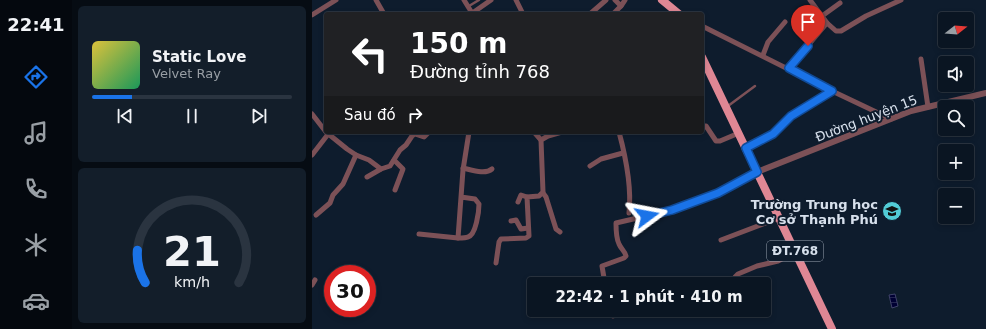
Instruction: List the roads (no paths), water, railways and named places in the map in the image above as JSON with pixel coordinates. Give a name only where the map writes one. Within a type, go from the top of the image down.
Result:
[{"type":"main road","points":[[662,0],[677,12]]},
{"type":"main road","name":"ĐT.768","points":[[704,61],[832,329]]},
{"type":"street","points":[[312,16],[336,0]]},
{"type":"street","points":[[376,0],[383,12]]},
{"type":"street","points":[[464,0],[471,12]]},
{"type":"street","points":[[473,12],[492,0]]},
{"type":"street","points":[[516,0],[522,12]]},
{"type":"street","points":[[592,12],[606,0]]},
{"type":"street","points":[[615,0],[621,6]]},
{"type":"street","points":[[616,12],[625,0]]},
{"type":"street","points":[[810,0],[827,23],[836,31],[841,31],[866,16],[901,0]]},
{"type":"street","points":[[822,16],[840,4]]},
{"type":"street","points":[[763,55],[768,42],[785,22]]},
{"type":"street","points":[[789,68],[827,23]]},
{"type":"street","points":[[704,27],[891,119]]},
{"type":"street","points":[[921,59],[928,107]]},
{"type":"street","points":[[746,148],[773,134],[791,116],[832,91]]},
{"type":"street","name":"Đường huyện 15","points":[[757,172],[891,119],[928,107],[986,93]]},
{"type":"street","points":[[312,115],[324,128]]},
{"type":"street","points":[[704,126],[706,126],[716,141],[739,133]]},
{"type":"street","points":[[312,154],[327,134]]},
{"type":"street","points":[[330,134],[356,155],[365,158],[381,169]]},
{"type":"street","points":[[367,177],[390,166],[400,150],[406,145],[412,136],[415,134],[424,137],[427,134]]},
{"type":"street","points":[[458,238],[460,197],[469,134]]},
{"type":"street","points":[[536,134],[541,140],[543,193],[546,197],[556,229],[560,232]]},
{"type":"street","points":[[541,140],[555,134]]},
{"type":"street","points":[[620,134],[626,163],[630,192],[628,213]]},
{"type":"street","points":[[590,166],[601,159],[623,153]]},
{"type":"street","points":[[316,215],[330,203],[333,195],[342,184],[356,155]]},
{"type":"street","points":[[394,160],[403,169],[395,190]]},
{"type":"street","points":[[463,168],[486,172],[492,168]]},
{"type":"street","points":[[604,277],[602,266],[626,256],[624,250],[619,245],[616,223],[672,210],[718,193],[757,172]]},
{"type":"street","points":[[518,202],[522,195],[526,197],[538,196],[543,193]]},
{"type":"street","points":[[419,234],[458,238],[471,236],[478,219],[480,204],[475,199],[460,197]]},
{"type":"street","points":[[496,263],[500,240],[503,238],[526,238],[529,236],[526,197]]},
{"type":"street","points":[[721,240],[779,218]]},
{"type":"street","points":[[511,221],[516,220],[521,229],[528,228]]},
{"type":"street","points":[[735,277],[738,274],[756,266],[778,261],[795,252]]},
{"type":"lane","points":[[468,6],[479,0]]},
{"type":"lane","points":[[726,108],[755,86]]},
{"type":"place","name":"Trường Trung học Cơ sở Thạnh Phú","points":[[892,211]]}]
